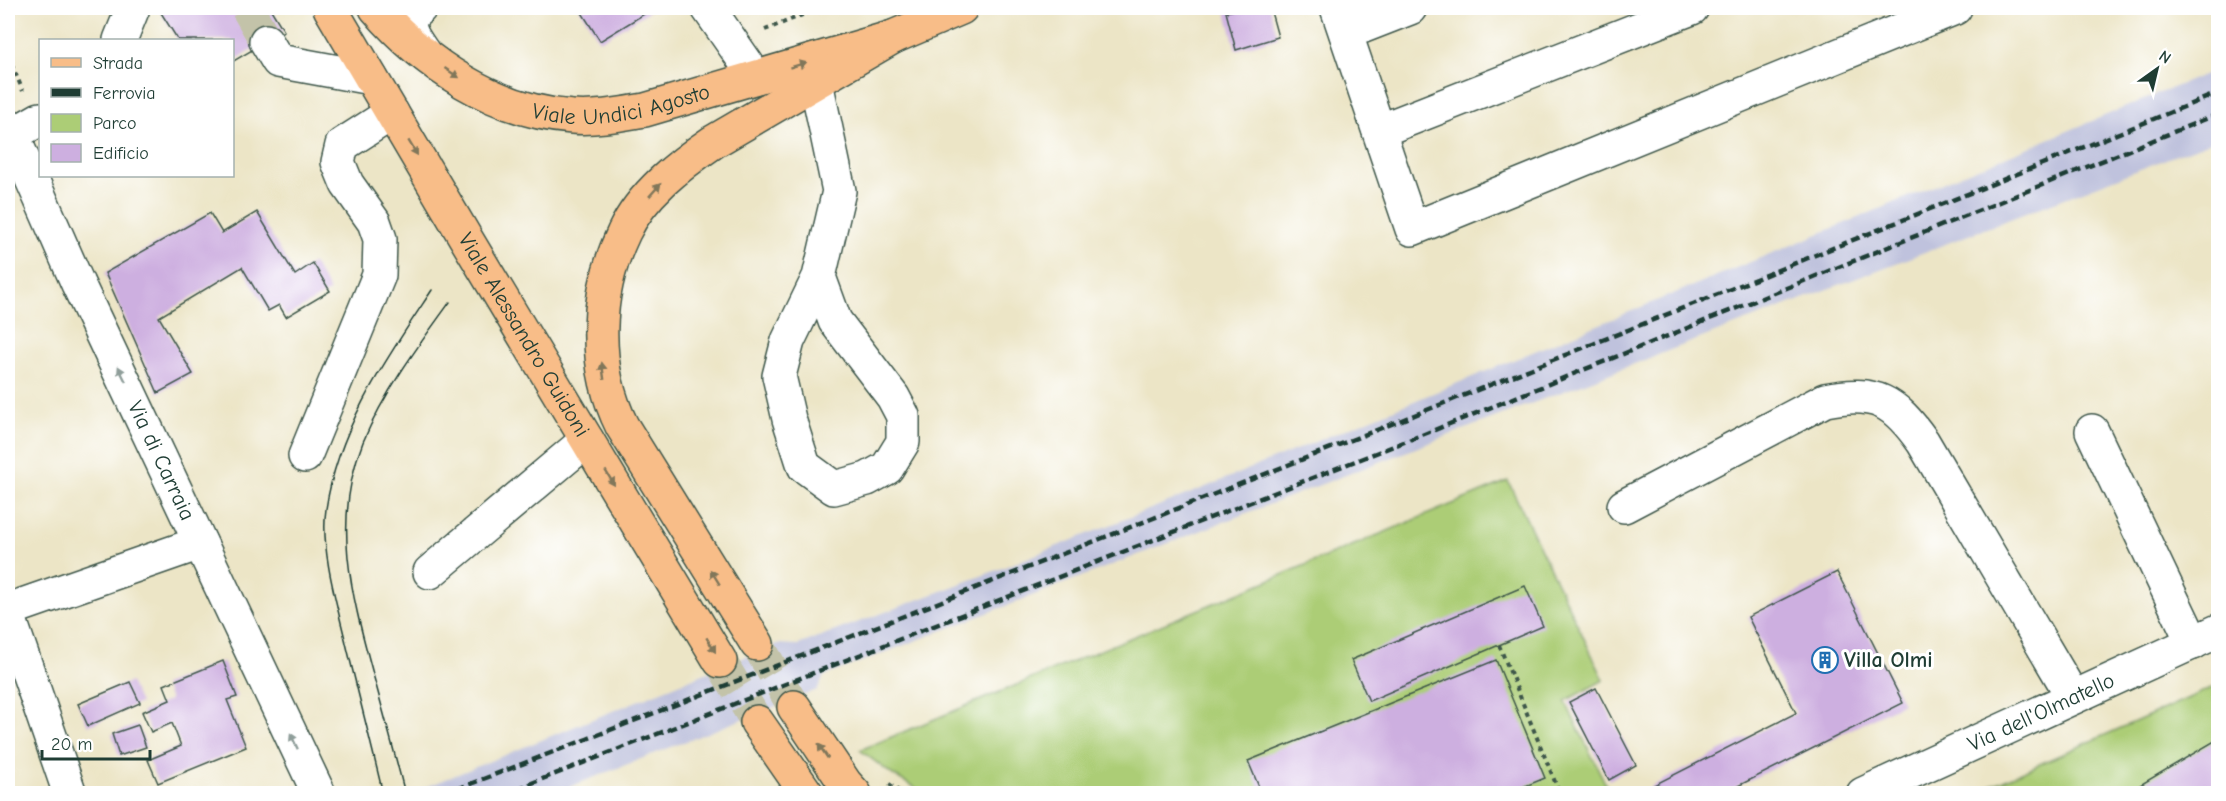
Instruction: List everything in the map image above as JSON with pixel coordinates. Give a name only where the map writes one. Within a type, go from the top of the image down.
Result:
[{"type":"main road","name":"Viale Alessandro Guidoni","points":[[330,8],[720,661]]},
{"type":"main road","name":"Viale Undici Agosto","points":[[376,8],[394,29],[426,55],[451,73],[499,100],[532,111],[574,117],[614,115],[645,110],[892,37],[961,8]]},
{"type":"main road","name":"Viale Undici Agosto","points":[[622,426],[608,393],[601,352],[606,290],[624,231],[650,196],[687,160],[713,142],[892,37]]},
{"type":"main road","name":"Viale Alessandro Guidoni","points":[[622,426],[757,645]]},
{"type":"main road","points":[[794,707],[854,790]]},
{"type":"main road","points":[[757,722],[807,794]]},
{"type":"street","points":[[120,39],[133,8]]},
{"type":"street","points":[[420,8],[412,13],[409,26],[413,39],[426,55]]},
{"type":"street","points":[[708,8],[756,78]]},
{"type":"street","points":[[1410,8],[1342,20],[1412,229],[1954,8]]},
{"type":"street","points":[[1379,131],[1692,8]]},
{"type":"street","points":[[266,41],[278,62],[371,78]]},
{"type":"street","points":[[816,82],[839,191],[819,277],[788,341],[779,376],[789,419],[804,466],[834,488],[867,479],[887,468],[903,442],[903,416],[893,397],[835,321],[819,277]]},
{"type":"street","points":[[305,456],[379,275],[380,239],[374,222],[347,184],[338,162],[342,145],[392,113]]},
{"type":"street","points":[[10,130],[39,119]]},
{"type":"street","name":"Via di Carraia","points":[[10,130],[78,284],[319,794]]},
{"type":"street","points":[[1624,506],[1824,400],[1848,396],[1882,402],[1894,407],[1923,442],[2073,697]]},
{"type":"street","points":[[2092,431],[2206,637]]},
{"type":"street","points":[[430,572],[587,440]]},
{"type":"street","points":[[70,794],[8,612],[200,543]]},
{"type":"street","name":"Via dell'Olmatello","points":[[1863,794],[2206,637]]},
{"type":"path","points":[[734,43],[820,8]]},
{"type":"path","points":[[1499,645],[1560,794]]},
{"type":"shaded area","points":[[2218,69],[2218,139],[824,676],[817,690],[554,793],[409,794],[777,644],[798,645],[997,570],[1196,491]]},
{"type":"green space","points":[[1508,481],[1604,680],[1565,701],[1610,793],[924,793],[893,775],[860,750]]},
{"type":"green space","points":[[2218,685],[2218,793],[1974,793]]},
{"type":"building","points":[[158,8],[270,8],[284,31],[234,61],[234,39],[177,39]]},
{"type":"building","points":[[579,8],[654,8],[600,41]]},
{"type":"building","points":[[1243,8],[1270,8],[1278,37],[1236,50],[1226,12]]},
{"type":"building","points":[[257,212],[295,275],[313,263],[330,291],[286,317],[279,305],[268,311],[242,267],[159,317],[193,374],[158,393],[105,273],[210,213],[222,233]]},
{"type":"building","name":"Villa Olmi","points":[[1837,572],[1903,703],[1722,794],[1653,794],[1650,787],[1796,713],[1748,617]]},
{"type":"building","points":[[1525,586],[1543,626],[1369,701],[1351,660]]},
{"type":"building","points":[[1496,660],[1545,778],[1506,794],[1262,794],[1248,761]]},
{"type":"building","points":[[223,661],[237,697],[227,700],[246,747],[158,783],[148,760],[181,746],[172,723],[151,732],[142,712],[170,700],[164,685]]},
{"type":"building","points":[[130,682],[140,703],[88,726],[78,704]]},
{"type":"building","points":[[1596,688],[1636,765],[1609,780],[1569,702]]},
{"type":"building","points":[[138,725],[146,747],[119,756],[112,734]]},
{"type":"building","points":[[2218,739],[2218,792],[2138,794],[2135,788]]},
{"type":"tunnel","points":[[247,8],[266,41]]},
{"type":"tunnel","points":[[757,644],[794,707]]},
{"type":"tunnel","points":[[720,661],[757,722]]},
{"type":"tram line","points":[[383,794],[330,576],[325,541],[326,509],[332,479],[353,422],[398,341],[432,290]]},
{"type":"tram line","points":[[405,794],[352,587],[348,559],[348,501],[353,472],[371,423],[402,370],[450,302]]},
{"type":"railway","points":[[444,794],[1333,447],[2218,93]]},
{"type":"railway","points":[[504,794],[1432,431],[2218,114]]},
{"type":"place","name":"Villa Olmi","points":[[1825,660]]}]
